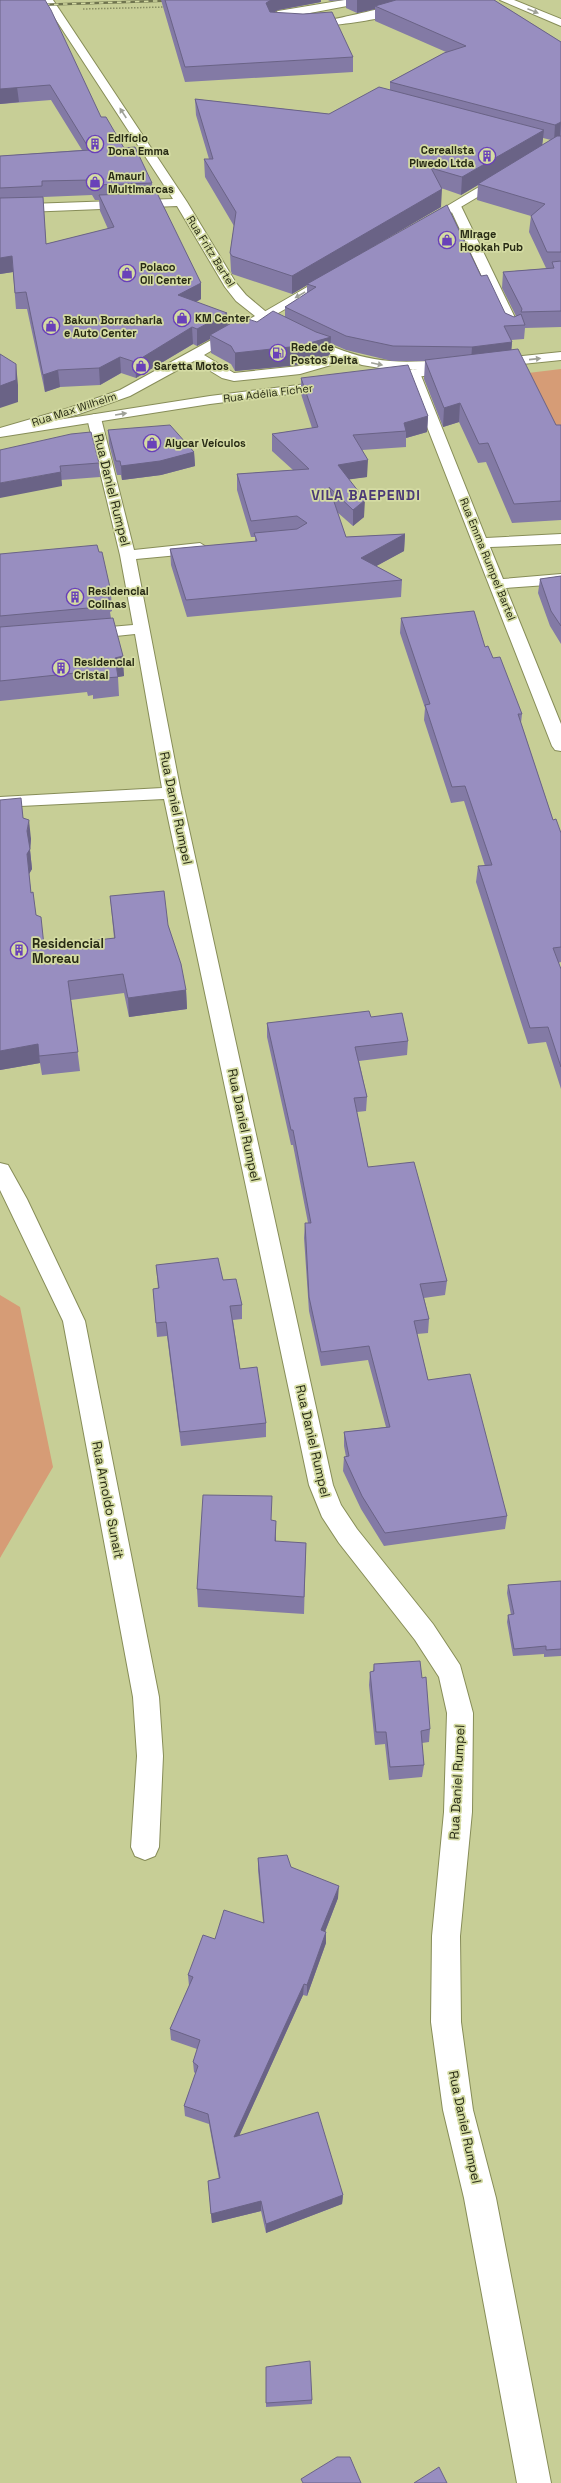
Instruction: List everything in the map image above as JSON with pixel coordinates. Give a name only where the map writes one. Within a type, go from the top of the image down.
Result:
[{"type":"main road","name":"Rua Fritz Bartel","points":[[48,0],[181,202],[230,284],[241,298],[264,316],[282,326],[347,356],[383,365],[468,366],[413,373]]},
{"type":"main road","points":[[363,0],[278,14],[272,18],[274,23],[279,26],[300,26],[398,10],[419,0]]},
{"type":"main road","points":[[505,0],[561,23]]},
{"type":"main road","points":[[414,229],[514,170]]},
{"type":"main road","points":[[0,209],[181,202]]},
{"type":"main road","points":[[455,206],[491,278],[512,326]]},
{"type":"main road","name":"Rua Max Wilhelm","points":[[0,433],[103,402],[156,377],[346,268]]},
{"type":"main road","points":[[491,278],[507,276]]},
{"type":"main road","points":[[194,355],[227,376],[234,377],[300,370],[347,356]]},
{"type":"main road","points":[[483,364],[561,356]]},
{"type":"main road","points":[[369,379],[413,373]]},
{"type":"main road","name":"Rua Emma Rumpel Bartel","points":[[413,373],[561,746]]},
{"type":"main road","name":"Rua Adélia Ficher","points":[[0,433],[210,400],[348,383]]},
{"type":"main road","name":"Rua Daniel Rumpel","points":[[94,418],[128,555],[172,793],[321,1485],[331,1510],[348,1536],[424,1632],[451,1673],[460,1713],[458,1812],[446,1936],[446,2022],[458,2110],[480,2198],[534,2483]]},
{"type":"main road","points":[[481,543],[561,539]]},
{"type":"main road","points":[[128,555],[212,547]]},
{"type":"main road","points":[[498,584],[561,579]]},
{"type":"main road","points":[[70,635],[141,628]]},
{"type":"main road","points":[[0,802],[172,793]]},
{"type":"main road","name":"Rua Arnoldo Sunait","points":[[0,1171],[16,1199],[74,1321],[146,1697],[150,1756],[145,1847]]},
{"type":"path","points":[[56,10],[172,6]]},
{"type":"shaded area","points":[[561,369],[561,446],[528,373]]},
{"type":"shaded area","points":[[0,1295],[20,1307],[53,1467],[0,1558]]},
{"type":"building","points":[[0,0],[45,0],[101,117],[106,117],[124,148],[135,147],[152,183],[94,185],[91,180],[42,181],[42,186],[0,188],[0,156],[90,150],[50,85],[0,89]]},
{"type":"building","points":[[165,0],[271,0],[266,3],[270,12],[303,14],[332,12],[353,57],[185,67]]},
{"type":"building","points":[[396,0],[494,0],[561,42],[561,122],[555,125],[390,82],[444,53],[466,46],[375,6]]},
{"type":"building","points":[[379,87],[544,130],[462,177],[431,168],[442,189],[292,276],[232,256],[230,253],[236,212],[204,159],[213,159],[195,99],[329,114]]},
{"type":"building","points":[[557,136],[561,136],[561,252],[547,252],[531,216],[545,204],[478,184]]},
{"type":"building","points":[[157,193],[201,283],[178,295],[227,313],[197,329],[192,327],[135,362],[120,357],[99,368],[58,370],[43,375],[26,292],[15,293],[12,256],[0,258],[0,198],[43,197],[46,244],[114,227],[99,195]]},
{"type":"building","points":[[447,205],[481,276],[487,275],[505,313],[514,317],[521,314],[525,325],[504,326],[512,342],[472,347],[393,346],[346,336],[285,307],[316,287],[307,284]]},
{"type":"building","points":[[561,261],[561,311],[521,312],[522,309],[503,272],[554,268],[552,262]]},
{"type":"building","points":[[273,311],[316,332],[331,337],[299,346],[235,353],[231,346],[210,335],[242,317],[257,322]]},
{"type":"building","points":[[518,349],[556,425],[561,425],[561,501],[514,504],[488,443],[479,444],[460,403],[444,408],[425,360]]},
{"type":"building","points":[[0,354],[16,364],[16,380],[0,386]]},
{"type":"building","points":[[408,365],[428,416],[404,423],[406,431],[353,435],[368,460],[338,465],[365,500],[353,510],[329,487],[346,537],[405,534],[361,558],[402,580],[186,600],[170,549],[257,541],[254,533],[297,529],[307,523],[297,516],[251,521],[237,474],[309,469],[272,434],[318,427],[301,378]]},
{"type":"building","points":[[170,425],[194,452],[160,461],[121,466],[120,461],[116,461],[108,430]]},
{"type":"building","points":[[91,432],[99,463],[60,466],[61,472],[0,483],[0,450],[71,434]]},
{"type":"building","points":[[97,545],[99,552],[102,552],[111,592],[108,592],[110,606],[0,616],[0,554]]},
{"type":"building","points":[[561,576],[561,626],[551,611],[540,579]]},
{"type":"building","points":[[474,611],[485,647],[488,646],[493,658],[500,657],[522,714],[518,714],[553,820],[556,819],[561,833],[561,947],[553,948],[561,969],[561,1067],[548,1027],[530,1028],[478,866],[492,865],[465,786],[452,787],[425,705],[430,704],[401,618]]},
{"type":"building","points":[[113,618],[123,656],[115,658],[118,677],[92,679],[91,676],[86,676],[85,672],[0,681],[0,627]]},
{"type":"building","points":[[21,798],[23,818],[29,820],[27,831],[30,849],[27,854],[31,893],[33,892],[36,915],[41,917],[44,946],[115,938],[110,896],[164,891],[168,925],[181,964],[186,990],[128,998],[123,974],[68,981],[78,1052],[39,1056],[38,1044],[0,1051],[0,800]]},
{"type":"building","points":[[369,1011],[371,1017],[402,1013],[408,1041],[355,1047],[367,1097],[354,1098],[368,1167],[414,1162],[447,1281],[420,1284],[429,1319],[414,1321],[428,1380],[470,1374],[507,1516],[385,1533],[362,1496],[344,1457],[349,1456],[344,1432],[390,1427],[369,1346],[321,1352],[309,1297],[305,1223],[311,1223],[293,1130],[291,1130],[267,1023]]},
{"type":"building","points":[[218,1258],[223,1280],[236,1279],[242,1305],[230,1306],[240,1369],[257,1367],[266,1423],[180,1432],[166,1322],[156,1323],[153,1289],[159,1288],[156,1265]]},
{"type":"building","points":[[203,1495],[272,1496],[271,1520],[276,1521],[275,1541],[306,1543],[304,1597],[197,1589]]},
{"type":"building","points":[[561,1581],[561,1649],[546,1650],[546,1646],[514,1649],[508,1615],[514,1614],[508,1585]]},
{"type":"building","points":[[420,1661],[422,1678],[426,1677],[430,1729],[421,1731],[424,1765],[390,1767],[386,1732],[376,1732],[370,1672],[374,1671],[374,1664]]},
{"type":"building","points":[[287,1855],[291,1867],[339,1886],[321,1930],[326,1932],[307,1985],[304,1984],[234,2137],[318,2112],[343,2195],[266,2224],[261,2201],[211,2214],[208,2181],[220,2178],[208,2114],[184,2106],[198,2066],[193,2062],[200,2040],[170,2029],[193,1977],[188,1975],[203,1935],[215,1939],[224,1910],[264,1923],[258,1858]]},
{"type":"building","points":[[310,2361],[312,2400],[266,2403],[266,2367]]},
{"type":"building","points":[[337,2457],[350,2457],[361,2483],[303,2483],[301,2479]]},
{"type":"building","points":[[439,2467],[447,2483],[414,2483]]},
{"type":"railway","points":[[36,5],[186,0]]},
{"type":"place","name":"Edifício Dona Emma","points":[[95,144]]},
{"type":"place","name":"Cerealista Piwedo Ltda","points":[[487,156]]},
{"type":"place","name":"Amauri Multimarcas","points":[[95,182]]},
{"type":"place","name":"Mirage Hookah Pub","points":[[447,240]]},
{"type":"place","name":"Polaco Oil Center","points":[[127,273]]},
{"type":"place","name":"KM Center","points":[[182,318]]},
{"type":"place","name":"Bakun Borracharia e Auto Center","points":[[51,326]]},
{"type":"place","name":"Rede de Postos Delta","points":[[278,353]]},
{"type":"place","name":"Saretta Motos","points":[[141,366]]},
{"type":"place","name":"Alycar Veículos","points":[[152,443]]},
{"type":"place","name":"Residencial Colinas","points":[[75,597]]},
{"type":"place","name":"Residencial Cristal","points":[[61,668]]},
{"type":"place","name":"Residencial Moreau","points":[[19,950]]},
{"type":"district","name":"VILA BAEPENDI","points":[[366,495]]}]
